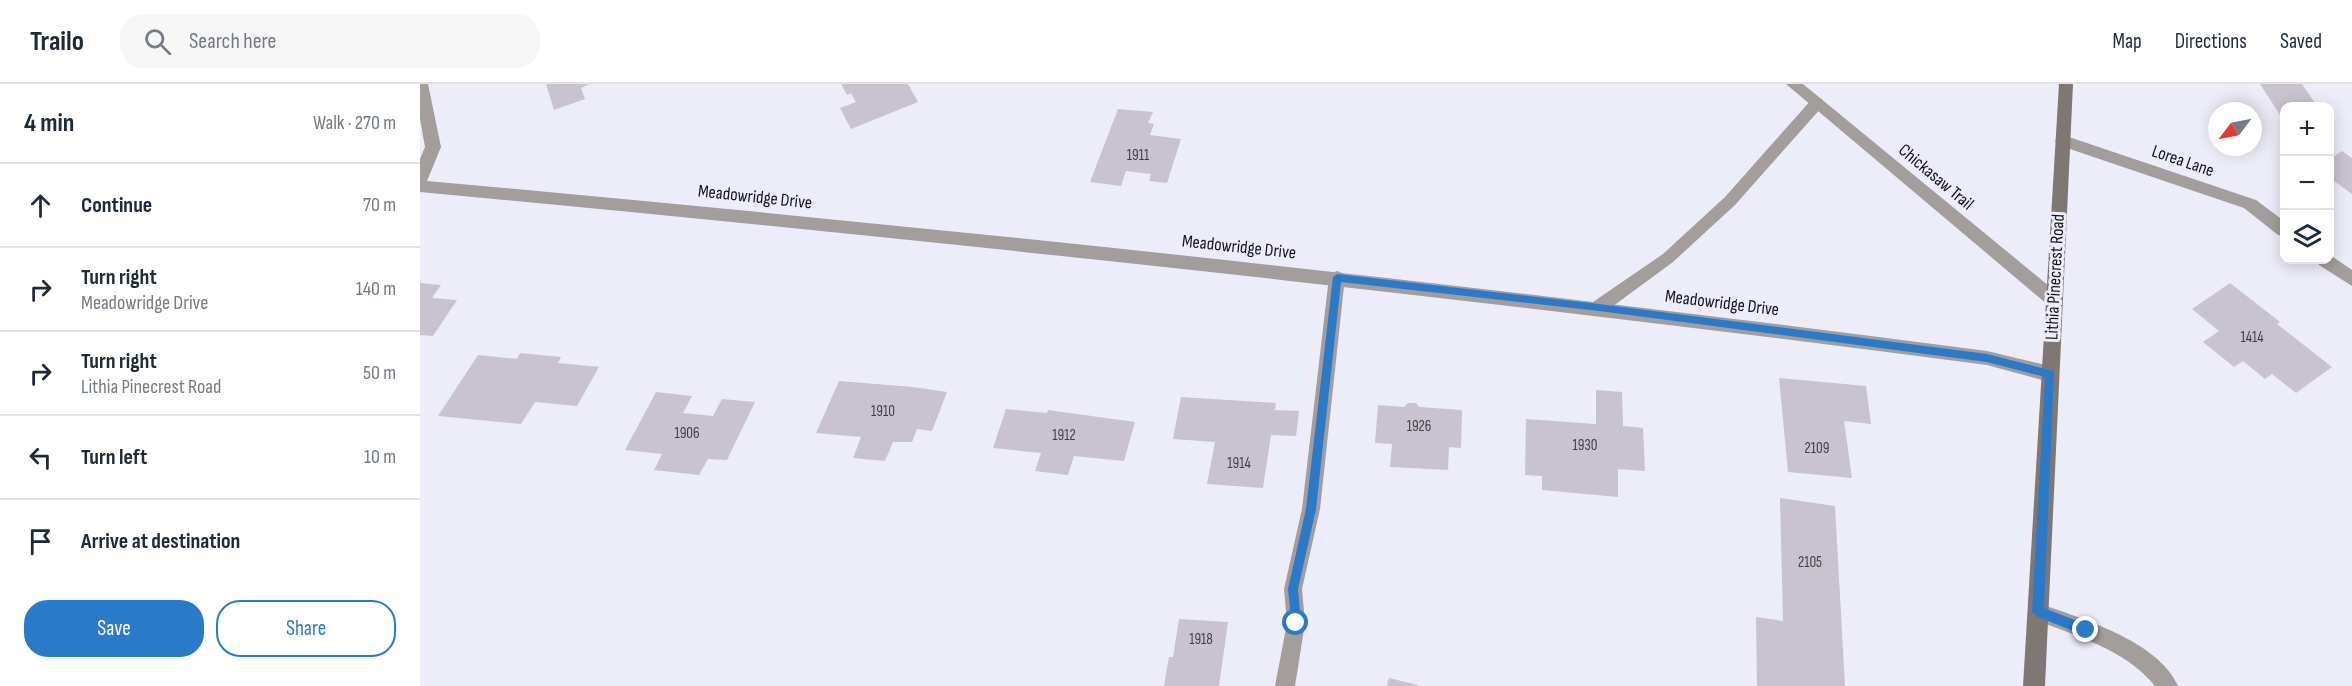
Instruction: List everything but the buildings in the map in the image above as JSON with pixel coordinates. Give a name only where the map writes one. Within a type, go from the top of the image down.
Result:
[{"type":"main road","name":"Lithia Pinecrest Road","points":[[2034,686],[2066,84]]},
{"type":"street","points":[[420,178],[433,147],[421,84]]},
{"type":"street","name":"Chickasaw Trail","points":[[1793,84],[2054,300]]},
{"type":"street","name":"Lorea Lane","points":[[2063,141],[2250,204],[2280,227]]},
{"type":"street","name":"Meadowridge Drive","points":[[420,186],[777,218],[1599,307],[1987,358],[2050,374]]},
{"type":"street","points":[[2331,264],[2352,279]]},
{"type":"lane","points":[[1599,307],[1668,258],[1730,201],[1817,103]]},
{"type":"lane","points":[[1285,686],[1296,623],[1293,589],[1311,509],[1337,277]]},
{"type":"lane","points":[[2038,612],[2128,650],[2162,677],[2168,686]]},
{"type":"route","points":[[1296,623],[1293,589],[1298,557],[1311,509],[1337,277],[1599,307],[1987,358],[2050,374],[2038,612],[2086,630]]}]
